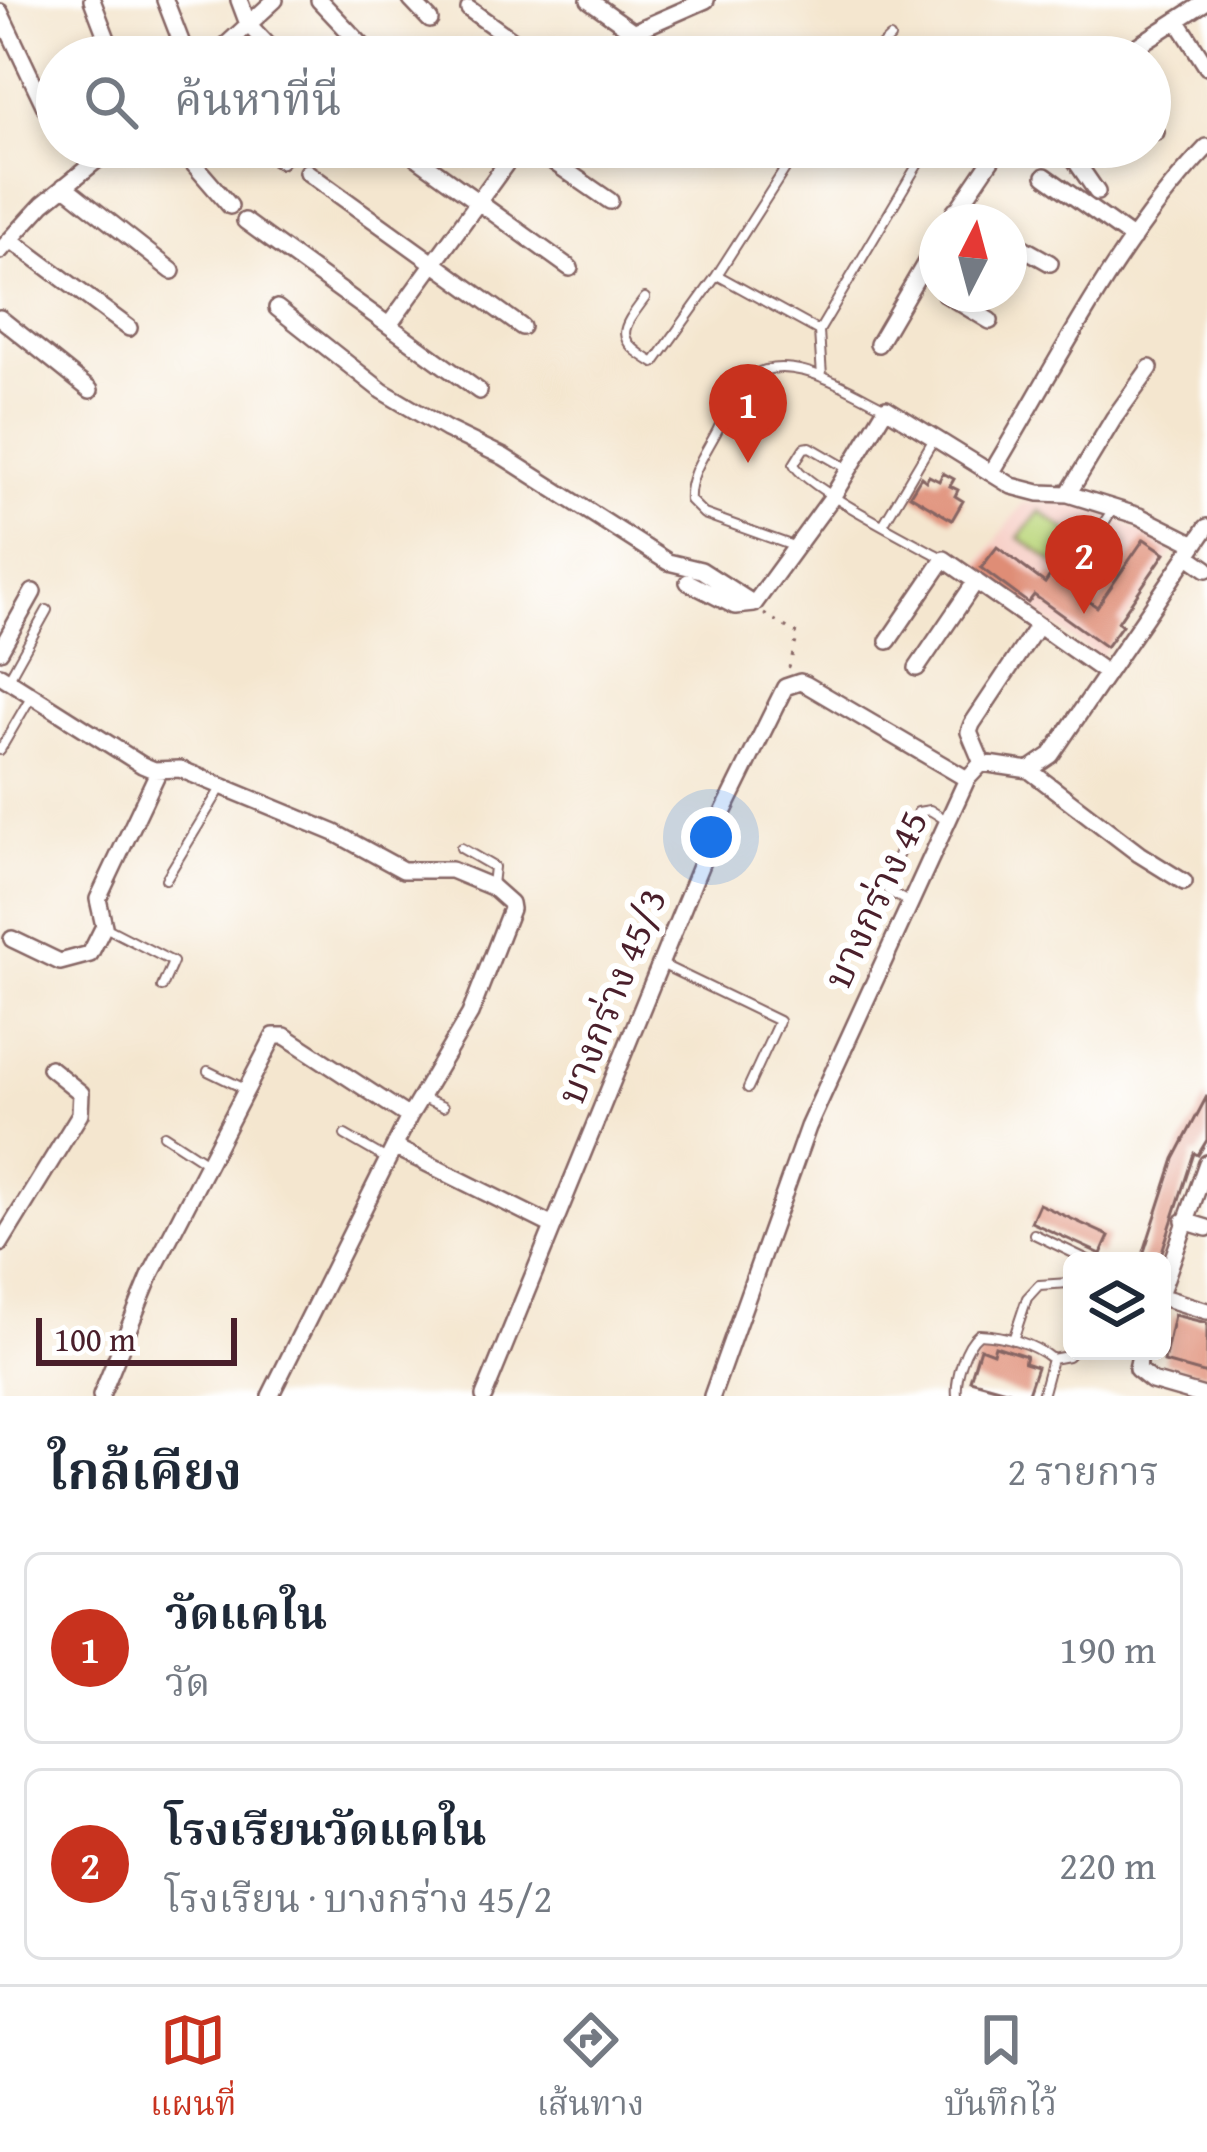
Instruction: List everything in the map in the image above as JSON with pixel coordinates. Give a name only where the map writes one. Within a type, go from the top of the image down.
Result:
[{"type":"street","points":[[92,0],[106,36]]},
{"type":"street","points":[[165,0],[179,36]]},
{"type":"street","points":[[238,0],[248,24],[259,36]]},
{"type":"street","points":[[235,36],[275,0]]},
{"type":"street","points":[[319,0],[353,36]]},
{"type":"street","points":[[411,0],[430,20]]},
{"type":"street","points":[[589,0],[639,36]]},
{"type":"street","points":[[627,36],[706,0]]},
{"type":"street","points":[[1152,36],[1207,1]]},
{"type":"street","points":[[469,10],[506,36]]},
{"type":"street","points":[[0,12],[36,88]]},
{"type":"street","points":[[1177,20],[1207,67]]},
{"type":"street","points":[[992,472],[1133,238],[1174,181],[1207,147]]},
{"type":"street","points":[[87,168],[5,245],[129,328]]},
{"type":"street","points":[[197,168],[230,206]]},
{"type":"street","points":[[431,168],[570,268]]},
{"type":"street","points":[[389,325],[503,168]]},
{"type":"street","points":[[562,168],[610,201]]},
{"type":"street","points":[[960,204],[985,168]]},
{"type":"street","points":[[1080,168],[1097,192]]},
{"type":"street","points":[[307,172],[522,327]]},
{"type":"street","points":[[1045,176],[1133,238]]},
{"type":"street","points":[[64,186],[172,271]]},
{"type":"street","points":[[245,221],[479,391]]},
{"type":"street","points":[[1027,250],[1050,262]]},
{"type":"street","points":[[878,344],[919,274]]},
{"type":"street","points":[[277,308],[382,391],[504,457],[655,555],[676,566],[701,570],[752,605]]},
{"type":"street","points":[[975,312],[990,321]]},
{"type":"street","points":[[0,318],[90,390]]},
{"type":"street","points":[[1068,494],[1150,368]]},
{"type":"street","points":[[688,582],[735,606],[752,605],[833,496],[886,408],[1027,490],[1068,494],[1139,516],[1191,550],[1207,569]]},
{"type":"street","points":[[1029,770],[1051,755],[1207,527]]},
{"type":"street","points":[[888,641],[944,559],[1106,672]]},
{"type":"street","points":[[917,668],[976,581]]},
{"type":"street","points":[[0,651],[33,592]]},
{"type":"street","points":[[1038,625],[972,724],[969,732],[982,764],[1029,770],[1138,854],[1184,882]]},
{"type":"street","points":[[3,678],[142,765],[180,769],[335,833],[403,870],[451,870],[508,897],[511,909],[470,1014],[409,1117],[270,1396]]},
{"type":"street","points":[[785,687],[800,682],[967,779]]},
{"type":"street","name":"บางกร่าง 45/3","points":[[484,1396],[743,765],[785,687]]},
{"type":"street","name":"บางกร่าง 45","points":[[712,1396],[808,1127],[967,779],[982,764]]},
{"type":"street","points":[[12,939],[60,962],[90,954],[104,926],[98,899],[159,770]]},
{"type":"street","points":[[100,1396],[151,1274],[274,1036],[280,1035],[409,1117]]},
{"type":"street","points":[[0,1244],[80,1114],[81,1094],[50,1068]]},
{"type":"street","points":[[391,1153],[553,1226]]},
{"type":"street","points":[[1171,1264],[1207,1163]]},
{"type":"street","points":[[1184,1221],[1207,1228]]},
{"type":"street","points":[[1171,1297],[1207,1311]]},
{"type":"street","points":[[1139,1360],[1137,1369],[1144,1377],[1204,1396]]},
{"type":"lane","points":[[645,298],[623,332],[629,345],[654,363],[786,168]]},
{"type":"lane","points":[[822,377],[819,331],[916,168]]},
{"type":"lane","points":[[717,274],[819,331]]},
{"type":"lane","points":[[797,548],[704,514],[690,500],[690,488],[738,389],[765,370],[779,368],[822,377],[886,408]]},
{"type":"lane","points":[[884,523],[936,437]]},
{"type":"lane","points":[[849,470],[810,448],[804,448],[794,464],[798,472],[833,496],[944,559]]},
{"type":"lane","points":[[1075,567],[1114,508]]},
{"type":"lane","points":[[3,678],[47,610]]},
{"type":"lane","points":[[0,750],[32,695]]},
{"type":"lane","points":[[166,879],[222,787]]},
{"type":"lane","points":[[910,903],[888,891],[885,884],[919,812],[930,810],[947,821]]},
{"type":"lane","points":[[461,848],[494,868],[492,886]]},
{"type":"lane","points":[[104,926],[173,962],[162,987]]},
{"type":"lane","points":[[659,963],[779,1021],[748,1088]]},
{"type":"lane","points":[[208,1071],[246,1090]]},
{"type":"lane","points":[[421,1097],[443,1107]]},
{"type":"lane","points":[[345,1135],[391,1153]]},
{"type":"lane","points":[[164,1136],[208,1163]]},
{"type":"lane","points":[[1034,1234],[1071,1252]]},
{"type":"lane","points":[[1013,1340],[1027,1298],[1039,1285],[1063,1283]]},
{"type":"lane","points":[[957,1396],[971,1340],[988,1334],[1041,1350],[1052,1359],[1063,1357]]},
{"type":"lane","points":[[1042,1396],[1052,1359]]},
{"type":"path","points":[[752,605],[798,634],[785,687]]},
{"type":"shaded area","points":[[1023,503],[1090,503],[1173,551],[1100,659],[976,568]]},
{"type":"green space","points":[[1040,511],[1090,548],[1071,574],[1019,538]]},
{"type":"building","points":[[943,473],[954,479],[950,486],[963,501],[952,520],[910,495],[921,477],[939,481]]},
{"type":"building","points":[[1144,539],[1165,553],[1106,647],[1034,595],[1028,603],[981,568],[997,547],[1045,583],[1051,574],[1097,607]]},
{"type":"building","points":[[1207,1096],[1207,1140],[1198,1155],[1194,1153],[1162,1252],[1144,1252],[1174,1159]]},
{"type":"building","points":[[1039,1204],[1109,1236],[1102,1252],[1097,1252],[1031,1222]]},
{"type":"building","points":[[1174,1315],[1207,1323],[1207,1374],[1164,1362],[1171,1360]]},
{"type":"building","points":[[995,1346],[1026,1356],[1024,1363],[1037,1367],[1027,1396],[970,1380],[980,1348],[993,1353]]},
{"type":"place","name":"วัดแคใน","points":[[748,463]]},
{"type":"place","name":"โรงเรียนวัดแคใน","points":[[1084,614]]}]
